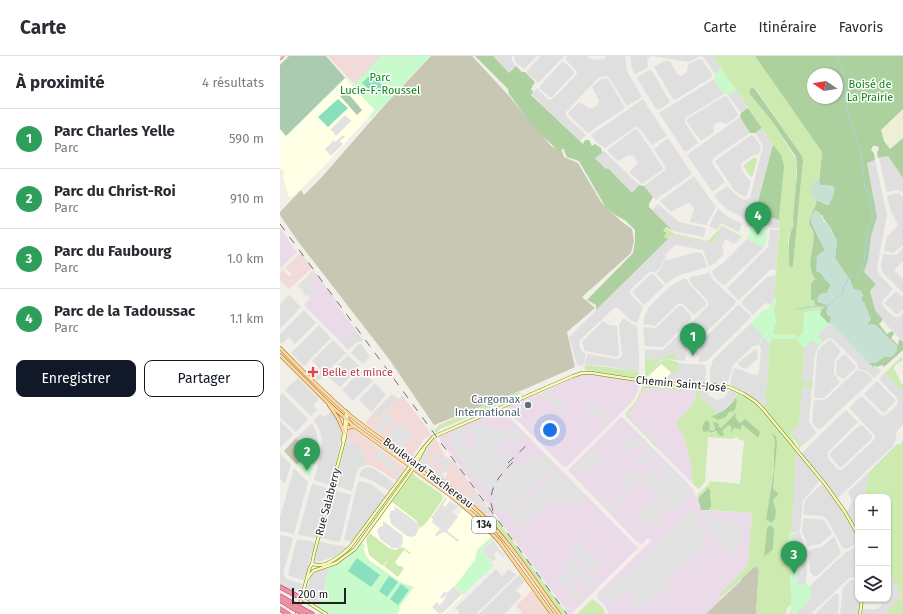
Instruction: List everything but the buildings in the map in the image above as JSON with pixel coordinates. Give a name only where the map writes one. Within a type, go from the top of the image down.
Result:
[{"type":"highway","points":[[280,588],[301,598]]},
{"type":"highway","points":[[280,596],[292,605]]},
{"type":"highway","points":[[280,600],[312,614]]},
{"type":"highway","points":[[280,609],[288,614]]},
{"type":"main road","name":"Boulevard Taschereau","points":[[280,348],[347,412],[467,502],[504,540],[559,614]]},
{"type":"main road","name":"Boulevard Taschereau","points":[[280,355],[327,402],[347,418],[354,426],[438,486],[464,506],[487,527],[499,541],[552,614]]},
{"type":"main road","points":[[327,402],[338,418],[344,432]]},
{"type":"main road","points":[[347,428],[354,426]]},
{"type":"main road","points":[[438,486],[441,482]]},
{"type":"main road","points":[[464,506],[467,502]]},
{"type":"main road","points":[[487,527],[490,524]]},
{"type":"street","name":"Chemin Saint-José","points":[[412,468],[427,444],[432,438],[440,433],[580,374],[596,374],[657,383],[710,384],[724,386],[746,395],[762,408],[832,493],[855,530]]},
{"type":"street","name":"Rue Salaberry","points":[[312,564],[342,450],[347,428],[347,412]]},
{"type":"street","name":"Rue Salaberry","points":[[342,450],[347,418]]},
{"type":"street","points":[[297,614],[310,566],[312,564],[322,565],[335,559],[352,546],[412,468]]},
{"type":"street","points":[[306,581],[316,570],[336,563],[355,549],[412,468]]},
{"type":"street","name":"Rue Salaberry","points":[[314,554],[316,565]]},
{"type":"street","points":[[316,565],[316,570]]},
{"type":"street","points":[[309,568],[313,572]]},
{"type":"street","points":[[301,598],[326,614]]},
{"type":"street","points":[[860,614],[862,602]]},
{"type":"shaded area","points":[[289,56],[326,56],[345,78],[286,136],[280,129],[280,65]]},
{"type":"shaded area","points":[[328,56],[381,56],[354,84]]},
{"type":"shaded area","points":[[431,56],[472,56],[509,96],[551,146],[562,151],[564,157],[578,163],[601,202],[622,222],[632,229],[634,241],[631,253],[582,297],[595,308],[567,332],[575,367],[525,389],[434,425],[389,359],[297,240],[280,215],[280,212],[301,190],[304,195],[321,178],[384,106]]},
{"type":"shaded area","points":[[493,56],[512,56],[512,61],[516,66],[509,73]]},
{"type":"shaded area","points":[[514,56],[537,56],[524,69],[516,63]]},
{"type":"shaded area","points":[[541,56],[564,56],[538,83],[526,72]]},
{"type":"shaded area","points":[[568,56],[586,56],[592,60],[604,59],[606,56],[625,56],[627,71],[642,97],[627,106],[609,77],[606,76],[598,78],[566,112],[566,116],[586,135],[580,141],[531,94],[537,88],[549,100],[554,98],[577,74],[576,70],[567,61],[566,58]]},
{"type":"shaded area","points":[[631,56],[651,56],[647,59],[648,67],[636,74],[634,73],[631,65]]},
{"type":"shaded area","points":[[652,56],[701,56],[689,62]]},
{"type":"shaded area","points":[[701,56],[713,56],[722,69],[715,74]]},
{"type":"shaded area","points":[[699,59],[702,60],[712,74],[712,77],[675,100],[673,99],[654,67],[664,61],[670,61],[677,74],[681,76],[687,72],[688,65]]},
{"type":"shaded area","points":[[562,62],[574,71],[574,73],[552,97],[550,97],[540,89],[540,86]]},
{"type":"shaded area","points":[[649,70],[652,71],[670,101],[659,110],[656,109],[637,78]]},
{"type":"shaded area","points":[[345,78],[375,110],[330,160],[295,195],[291,197],[288,196],[283,176],[285,173],[280,168],[280,129],[286,136]]},
{"type":"shaded area","points":[[601,79],[608,79],[625,108],[588,133],[568,113],[579,102],[590,109],[598,105],[599,100],[592,87]]},
{"type":"shaded area","points":[[714,79],[724,94],[685,118],[685,123],[698,143],[687,151],[684,151],[659,113]]},
{"type":"shaded area","points":[[736,90],[748,108],[741,113],[728,95]]},
{"type":"shaded area","points":[[344,91],[346,91],[362,110],[357,115],[340,96]]},
{"type":"shaded area","points":[[725,96],[738,116],[726,124],[718,122],[713,126],[714,132],[701,141],[687,122],[687,119]]},
{"type":"shaded area","points":[[643,99],[667,136],[652,145],[639,128],[635,127],[605,148],[596,142],[591,135]]},
{"type":"shaded area","points":[[903,109],[903,138],[890,149],[884,142],[881,130]]},
{"type":"shaded area","points":[[345,115],[351,121],[336,136],[333,133],[334,132],[330,130]]},
{"type":"shaded area","points":[[740,117],[750,133],[713,158],[712,163],[725,182],[712,191],[687,155]]},
{"type":"shaded area","points":[[762,128],[773,144],[755,213],[748,211],[746,219],[729,211],[714,195],[727,186],[742,199],[746,200],[750,197],[763,147],[755,133]]},
{"type":"shaded area","points":[[637,129],[663,168],[642,184],[630,173],[630,171],[637,164],[634,156],[629,155],[618,161],[607,150]]},
{"type":"shaded area","points":[[343,135],[345,137],[340,141],[343,144],[331,156],[325,149],[334,140],[335,142]]},
{"type":"shaded area","points":[[751,135],[754,136],[761,147],[758,155],[753,155],[741,165],[741,168],[747,178],[751,181],[747,196],[744,197],[734,190],[715,161]]},
{"type":"shaded area","points":[[668,138],[692,174],[659,197],[657,200],[644,186],[665,170],[665,166],[654,149]]},
{"type":"shaded area","points":[[604,151],[639,185],[632,193],[608,168],[606,170],[595,157]]},
{"type":"shaded area","points":[[888,156],[903,178],[903,193],[898,190],[888,192],[886,190],[879,158]]},
{"type":"shaded area","points":[[875,160],[887,215],[877,267],[879,274],[893,289],[882,303],[894,317],[899,317],[903,313],[903,342],[875,310],[870,291],[876,284],[864,272],[868,260],[871,236],[877,217],[867,163]]},
{"type":"shaded area","points":[[694,176],[716,207],[706,225],[690,222],[694,209],[690,203],[687,203],[671,212],[660,201]]},
{"type":"shaded area","points":[[819,179],[821,185],[835,187],[833,197],[829,205],[810,196],[812,183]]},
{"type":"shaded area","points":[[899,193],[903,198],[903,245],[893,253],[884,250],[887,237],[898,225],[890,209],[887,197],[889,195]]},
{"type":"shaded area","points":[[658,204],[679,222],[706,228],[704,237],[673,231],[652,210]]},
{"type":"shaded area","points":[[718,209],[731,219],[742,223],[739,232],[721,223],[717,230],[709,226]]},
{"type":"shaded area","points":[[815,210],[819,212],[837,240],[835,258],[850,280],[853,289],[860,290],[862,292],[862,301],[864,302],[871,319],[867,325],[876,325],[897,346],[897,351],[892,357],[886,356],[875,363],[868,362],[830,323],[831,317],[826,312],[828,306],[818,302],[817,300],[820,294],[827,293],[831,285],[822,274],[816,271],[817,256],[825,250],[811,222],[811,218]]},
{"type":"shaded area","points":[[759,214],[780,220],[779,228],[770,228],[767,225],[756,222]]},
{"type":"shaded area","points":[[722,227],[741,237],[734,244],[725,240],[722,247],[724,254],[715,263],[709,266],[703,250],[677,245],[674,246],[665,255],[666,258],[662,262],[661,267],[655,273],[652,271],[648,273],[630,290],[631,295],[643,307],[637,323],[631,321],[618,308],[614,308],[580,340],[579,344],[582,352],[586,354],[583,366],[577,365],[569,337],[672,235],[713,243]]},
{"type":"shaded area","points":[[280,228],[297,252],[281,268],[280,267]]},
{"type":"shaded area","points":[[770,229],[779,230],[776,272],[772,269],[770,270],[739,300],[727,288],[768,247]]},
{"type":"shaded area","points":[[747,239],[764,247],[725,285],[723,285],[714,277],[712,271],[722,264]]},
{"type":"shaded area","points":[[903,248],[903,261],[894,270],[903,279],[903,293],[883,273],[881,266],[883,254],[896,255]]},
{"type":"shaded area","points":[[696,252],[702,253],[707,267],[677,276],[666,284],[656,274],[662,268],[663,262],[667,259],[669,260]]},
{"type":"shaded area","points":[[301,253],[312,268],[289,289],[280,280],[280,273],[283,270],[289,276],[292,274],[285,268]]},
{"type":"shaded area","points":[[313,270],[338,303],[337,305],[355,329],[341,342],[304,305],[310,298],[307,294],[305,296],[303,293],[304,292],[298,286]]},
{"type":"shaded area","points":[[311,273],[316,275],[313,277],[315,281],[311,285],[316,290],[312,295],[308,291],[305,296],[303,293],[304,292],[299,286]]},
{"type":"shaded area","points":[[709,273],[714,281],[736,301],[735,304],[687,351],[685,361],[669,357],[662,359],[645,359],[645,349],[664,349],[708,306],[708,301],[689,279],[691,277]]},
{"type":"shaded area","points":[[651,274],[653,274],[664,286],[644,305],[632,292]]},
{"type":"shaded area","points":[[776,274],[773,302],[770,306],[768,303],[764,304],[753,315],[742,304],[742,301],[767,277],[774,276]]},
{"type":"shaded area","points":[[686,279],[706,302],[706,305],[694,315],[683,304],[679,303],[655,326],[643,324],[649,307],[672,285]]},
{"type":"shaded area","points":[[896,291],[903,297],[903,309],[897,315],[885,304],[885,302]]},
{"type":"shaded area","points":[[289,295],[301,307],[280,329],[280,304]]},
{"type":"shaded area","points":[[738,305],[751,316],[750,318],[707,361],[699,362],[699,357],[692,350]]},
{"type":"shaded area","points":[[679,306],[682,306],[691,316],[691,319],[663,347],[645,346],[643,327],[656,328]]},
{"type":"shaded area","points":[[304,310],[316,323],[295,344],[289,337],[282,344],[280,342],[280,334]]},
{"type":"shaded area","points":[[623,319],[637,326],[639,372],[597,365],[584,365],[588,354],[617,359],[620,358],[622,354],[619,324]]},
{"type":"shaded area","points":[[603,321],[609,325],[617,326],[619,355],[617,357],[585,351],[582,342]]},
{"type":"shaded area","points":[[751,323],[764,336],[758,345],[753,346],[733,365],[727,384],[711,383],[710,370],[713,360]]},
{"type":"shaded area","points":[[830,323],[873,367],[875,365],[881,371],[874,378],[868,372],[858,369],[857,363],[833,339],[828,338],[823,342],[817,336]]},
{"type":"shaded area","points":[[319,325],[331,338],[304,366],[291,353]]},
{"type":"shaded area","points":[[355,329],[363,340],[362,342],[357,342],[348,350],[341,342]]},
{"type":"shaded area","points":[[764,337],[770,343],[765,407],[763,407],[749,395],[730,385],[733,370],[735,368],[753,375],[758,374],[761,349],[759,345]]},
{"type":"shaded area","points":[[813,339],[819,346],[815,354],[809,421],[816,433],[802,446],[791,432],[799,425],[804,348]]},
{"type":"shaded area","points":[[333,340],[346,353],[318,381],[312,375],[319,368],[312,361]]},
{"type":"shaded area","points":[[829,340],[832,341],[841,351],[835,360],[834,371],[834,374],[840,382],[824,398],[816,398],[814,396],[817,354],[819,349]]},
{"type":"shaded area","points":[[358,344],[361,344],[370,357],[363,364],[351,353]]},
{"type":"shaded area","points":[[755,349],[757,350],[758,358],[746,369],[739,366],[738,363]]},
{"type":"shaded area","points":[[348,355],[360,367],[340,387],[327,376]]},
{"type":"shaded area","points":[[843,355],[846,355],[856,366],[855,369],[843,379],[837,375],[836,372],[837,361]]},
{"type":"shaded area","points":[[678,363],[705,365],[705,382],[664,382],[671,372],[678,372]]},
{"type":"shaded area","points":[[661,364],[671,372],[664,382],[646,380]]},
{"type":"shaded area","points":[[362,370],[373,381],[353,401],[342,390]]},
{"type":"shaded area","points":[[857,370],[867,373],[873,379],[820,429],[817,429],[812,422],[814,401],[826,399]]},
{"type":"shaded area","points":[[885,373],[903,391],[903,424],[897,431],[893,446],[839,497],[837,497],[802,455],[803,452],[846,410],[858,422],[828,452],[828,458],[837,469],[843,469],[874,440],[874,434],[850,409],[850,407],[860,397],[863,397],[883,416],[897,405],[897,398],[879,379]]},
{"type":"shaded area","points":[[582,374],[601,375],[638,381],[640,384],[634,399],[630,404],[567,466],[564,467],[507,410],[507,407]]},
{"type":"shaded area","points":[[298,378],[319,399],[313,406],[317,410],[311,416],[285,390]]},
{"type":"shaded area","points":[[877,381],[896,401],[884,413],[864,394]]},
{"type":"shaded area","points":[[375,383],[386,395],[371,412],[359,400]]},
{"type":"shaded area","points":[[706,387],[708,395],[717,400],[724,398],[730,389],[737,392],[734,400],[718,414],[697,395]]},
{"type":"shaded area","points":[[644,388],[695,390],[696,400],[676,422],[684,438],[690,460],[692,483],[626,416],[635,405]]},
{"type":"shaded area","points":[[548,392],[549,394],[552,392],[566,406],[560,412],[545,397],[541,400],[539,397]]},
{"type":"shaded area","points":[[282,393],[308,419],[296,432],[280,417],[280,395]]},
{"type":"shaded area","points":[[392,394],[399,399],[379,419],[373,413]]},
{"type":"shaded area","points":[[402,395],[432,435],[425,438],[411,458],[365,423],[373,413],[379,419]]},
{"type":"shaded area","points":[[592,404],[597,408],[599,407],[611,419],[607,423],[599,415],[595,418],[594,417],[587,424],[584,421],[590,415],[586,410]]},
{"type":"shaded area","points":[[499,409],[502,410],[638,548],[571,614],[569,614],[438,437]]},
{"type":"shaded area","points":[[331,412],[338,421],[342,435],[331,485],[314,480],[321,454],[322,443],[320,431],[314,420],[320,414],[323,417]]},
{"type":"shaded area","points":[[387,413],[394,419],[382,434],[376,428]]},
{"type":"shaded area","points":[[621,417],[694,490],[701,510],[752,513],[748,568],[746,568],[718,596],[721,598],[741,579],[743,582],[711,614],[608,614],[605,606],[597,598],[597,594],[651,541],[648,538],[642,544],[638,543],[568,470]]},
{"type":"shaded area","points":[[280,421],[293,434],[280,448]]},
{"type":"shaded area","points":[[481,422],[485,427],[487,426],[494,432],[497,428],[501,432],[507,427],[511,431],[515,427],[523,435],[515,442],[510,438],[499,446],[496,442],[495,443],[501,453],[500,460],[512,449],[517,454],[499,472],[489,494],[484,485],[481,487],[478,482],[480,480],[478,479],[476,481],[463,466],[464,464],[454,450],[456,448],[449,438],[461,428],[465,431],[470,425],[471,426]],"holes":[[[473,431],[478,436],[472,442],[478,448],[472,454],[470,452],[472,451],[464,445],[464,440],[461,437],[464,433],[467,436]]]},
{"type":"shaded area","points":[[312,423],[318,440],[316,458],[296,438]]},
{"type":"shaded area","points":[[396,423],[409,432],[414,433],[402,448],[386,437],[390,434],[389,433]]},
{"type":"shaded area","points":[[860,425],[872,435],[872,438],[842,467],[839,467],[830,456],[830,453]]},
{"type":"shaded area","points":[[351,427],[406,468],[397,481],[373,466],[366,465],[365,454],[360,450],[363,449],[359,445],[346,442],[349,429]]},
{"type":"shaded area","points":[[630,435],[636,442],[640,438],[649,447],[645,450],[644,446],[641,445],[636,449],[634,446],[628,454],[620,445]]},
{"type":"shaded area","points":[[296,438],[316,458],[314,465],[305,457],[297,465],[284,451]]},
{"type":"shaded area","points":[[435,438],[445,456],[452,461],[453,460],[497,520],[493,524],[469,500],[443,481],[448,473],[444,471],[439,478],[420,464],[419,462],[422,455]]},
{"type":"shaded area","points":[[346,442],[356,445],[359,444],[363,449],[360,450],[365,454],[366,465],[360,467],[357,472],[352,491],[335,486]]},
{"type":"shaded area","points":[[430,444],[432,447],[425,458],[429,461],[428,463],[441,471],[445,465],[441,462],[439,465],[433,460],[432,458],[436,453],[443,458],[445,456],[452,461],[442,475],[445,477],[443,481],[439,478],[441,476],[436,472],[433,472],[426,466],[427,465],[421,463],[424,453]]},
{"type":"shaded area","points":[[650,447],[661,458],[659,460],[656,457],[649,465],[646,463],[641,463],[632,469],[630,467]]},
{"type":"shaded area","points":[[379,449],[387,455],[384,459],[386,461],[389,457],[395,468],[400,470],[396,473],[388,467],[389,466],[374,456]]},
{"type":"shaded area","points":[[592,449],[603,460],[592,472],[586,472],[583,468],[576,476],[572,470]]},
{"type":"shaded area","points":[[798,452],[820,481],[803,500],[800,531],[790,533],[796,454]]},
{"type":"shaded area","points":[[280,454],[291,464],[285,484],[280,479]]},
{"type":"shaded area","points":[[535,454],[539,458],[543,454],[555,466],[503,516],[491,501],[494,485],[501,475],[515,462],[525,471],[526,469],[523,466]]},
{"type":"shaded area","points":[[663,461],[693,491],[693,493],[671,514],[652,490],[649,490],[640,481],[637,483],[635,481],[630,486],[627,484],[625,487],[617,480],[629,468],[636,476],[638,474],[642,478],[657,464],[660,466],[655,471],[657,474],[656,476],[658,478],[661,477],[667,470],[661,463]]},
{"type":"shaded area","points":[[367,467],[373,468],[394,483],[389,491],[373,481],[359,476],[363,469]]},
{"type":"shaded area","points":[[294,468],[308,482],[294,534],[280,531],[280,517]]},
{"type":"shaded area","points":[[555,469],[559,473],[561,472],[569,480],[520,529],[508,516],[528,495],[531,498],[537,493],[535,490]]},
{"type":"shaded area","points":[[869,472],[865,494],[855,494],[855,527],[847,512],[852,501],[848,492]]},
{"type":"shaded area","points":[[396,473],[399,475],[396,479],[393,477]]},
{"type":"shaded area","points":[[413,473],[441,494],[443,499],[446,496],[450,499],[445,507],[457,517],[463,509],[480,524],[493,539],[482,550],[494,566],[444,614],[329,614],[329,568],[344,561],[358,549]]},
{"type":"shaded area","points":[[360,481],[371,484],[386,496],[352,542],[344,540],[358,482]]},
{"type":"shaded area","points":[[569,481],[586,498],[579,505],[575,504],[568,497],[560,506],[553,498]]},
{"type":"shaded area","points":[[312,484],[329,489],[316,538],[298,535]]},
{"type":"shaded area","points":[[821,485],[823,485],[837,502],[855,533],[855,544],[846,549],[843,548],[826,518],[822,516],[803,514],[805,500]]},
{"type":"shaded area","points":[[628,488],[631,489],[609,511],[599,499],[608,490],[610,492],[603,500],[609,505]]},
{"type":"shaded area","points":[[334,490],[351,495],[340,542],[320,538]]},
{"type":"shaded area","points":[[474,491],[477,495],[476,496],[478,496],[487,507],[496,521],[493,523],[489,518],[490,517],[481,509],[484,507],[473,501],[474,498],[469,498]]},
{"type":"shaded area","points":[[445,498],[447,499],[443,505],[445,507],[450,501],[458,507],[452,512],[458,517],[447,531],[459,540],[458,542],[445,532],[439,534],[437,537],[435,535],[440,529],[432,522],[433,519],[431,518]]},
{"type":"shaded area","points":[[654,499],[665,510],[658,520],[662,524],[657,528],[654,528],[647,522],[645,524],[636,516]]},
{"type":"shaded area","points":[[394,506],[418,523],[419,528],[416,535],[412,537],[407,536],[391,524],[389,515],[391,511],[395,510]]},
{"type":"shaded area","points":[[692,508],[699,514],[705,548],[699,551],[666,582],[672,589],[666,596],[658,587],[656,589],[660,592],[650,602],[647,600],[638,609],[632,606],[634,603],[628,596],[630,594],[627,591],[610,605],[601,595],[623,575],[625,576]]},
{"type":"shaded area","points":[[709,513],[712,520],[720,518],[720,521],[725,521],[726,519],[733,520],[739,522],[744,528],[739,547],[732,554],[717,540],[715,532],[711,532],[708,528],[704,514]]},
{"type":"shaded area","points":[[804,518],[824,520],[832,534],[820,544],[808,546],[802,531]]},
{"type":"shaded area","points":[[383,521],[402,535],[403,541],[399,548],[392,548],[380,539],[377,530],[383,526]]},
{"type":"shaded area","points":[[800,532],[805,547],[807,571],[806,583],[797,586],[798,555],[791,535]]},
{"type":"shaded area","points":[[280,535],[293,538],[283,574],[287,579],[302,584],[300,594],[280,585]]},
{"type":"shaded area","points":[[833,537],[835,538],[841,553],[817,576],[814,576],[810,572],[809,550],[822,547]]},
{"type":"shaded area","points":[[297,539],[315,542],[304,580],[289,576],[288,574]]},
{"type":"shaded area","points":[[493,540],[505,557],[504,558],[497,551],[494,555],[496,558],[492,562],[482,550]]},
{"type":"shaded area","points":[[320,542],[347,547],[335,556],[319,562],[316,561],[315,558]]},
{"type":"shaded area","points":[[578,542],[601,565],[591,575],[586,565],[576,555],[569,552]]},
{"type":"shaded area","points":[[855,548],[855,577],[849,578],[811,614],[795,614],[811,598],[810,586],[846,552]]},
{"type":"shaded area","points":[[571,557],[597,585],[592,590],[578,576],[572,582],[583,596],[579,601],[558,580],[563,573],[565,575],[570,570],[565,563]]},
{"type":"shaded area","points":[[755,566],[759,569],[756,614],[706,614],[742,580],[741,579]]},
{"type":"shaded area","points":[[329,568],[319,606],[306,598],[305,594],[311,576],[316,572]]},
{"type":"shaded area","points":[[496,569],[502,576],[509,569],[516,575],[476,614],[460,614],[456,608]]},
{"type":"shaded area","points":[[519,575],[525,581],[516,590],[522,596],[504,614],[479,614]]},
{"type":"shaded area","points":[[891,576],[902,597],[885,614],[862,614],[863,609],[877,609],[885,602],[891,602]]},
{"type":"shaded area","points":[[850,580],[855,580],[855,602],[860,602],[859,614],[840,614],[843,588]]},
{"type":"shaded area","points":[[454,586],[462,594],[442,614],[439,614],[432,607],[437,602],[439,605],[437,607],[442,603],[447,595],[442,599],[440,597],[445,591],[447,593]]},
{"type":"shaded area","points":[[531,591],[550,614],[520,614],[522,612],[516,606]]},
{"type":"shaded area","points":[[835,594],[838,594],[839,596],[838,614],[815,614]]},
{"type":"green space","name":"Parc Lucie-F.-Roussel","points":[[381,56],[431,56],[371,118],[369,117],[375,110],[352,86]]},
{"type":"green space","points":[[475,56],[493,56],[509,73],[516,66],[522,72],[525,72],[535,82],[531,89],[533,92],[531,95],[583,144],[585,140],[589,140],[592,146],[595,144],[601,148],[603,152],[595,158],[606,169],[608,168],[632,193],[639,185],[644,186],[653,197],[649,207],[673,231],[666,227],[663,232],[666,232],[664,237],[668,239],[596,310],[596,305],[587,300],[633,253],[635,230],[626,221],[614,214],[605,206],[579,161],[567,157],[563,148],[560,152],[537,131],[509,94],[508,89]]},
{"type":"green space","points":[[713,56],[755,56],[822,152],[819,179],[812,183],[811,196],[817,200],[809,223],[812,227],[813,233],[810,268],[814,277],[814,286],[811,300],[814,300],[825,307],[828,323],[830,323],[817,336],[823,342],[819,346],[813,340],[804,348],[802,381],[813,382],[812,387],[802,386],[799,425],[791,432],[802,445],[799,449],[797,443],[789,433],[797,449],[763,407],[765,407],[770,343],[772,338],[794,339],[795,335],[772,335],[776,321],[774,311],[776,299],[774,297],[780,220],[759,214],[756,222],[746,219],[748,211],[755,213],[773,144]],"holes":[[[756,89],[802,156],[803,160],[792,268],[789,266],[790,255],[788,243],[789,235],[794,225],[797,161],[772,121],[749,93]]]},
{"type":"green space","name":"Boisé de La Prairie","points":[[755,56],[903,56],[903,109],[881,130],[884,141],[890,149],[903,138],[903,178],[888,156],[878,158],[877,153],[879,148],[877,146],[873,146],[871,150],[874,153],[875,160],[867,163],[877,217],[871,236],[868,260],[864,272],[876,284],[870,291],[875,310],[883,320],[879,324],[887,334],[892,331],[894,334],[891,338],[898,345],[899,339],[903,342],[903,350],[884,367],[882,365],[877,367],[875,365],[873,367],[868,362],[875,363],[886,356],[888,357],[897,351],[897,346],[873,324],[867,326],[861,299],[863,295],[859,291],[853,289],[850,280],[835,258],[837,240],[822,215],[813,214],[811,218],[817,200],[827,205],[833,186],[821,185],[819,182],[822,152]]},
{"type":"green space","points":[[722,69],[736,90],[728,95],[724,94],[714,79],[715,74]]},
{"type":"green space","points":[[373,72],[383,81],[380,84],[385,88],[380,94],[375,90],[372,92],[362,83]]},
{"type":"green space","points":[[751,88],[755,89],[802,156],[803,160],[792,268],[789,266],[789,245],[790,235],[794,225],[793,220],[797,173],[796,157],[772,121],[749,93]]},
{"type":"green space","points":[[338,99],[348,108],[328,127],[318,117]]},
{"type":"green space","points":[[748,108],[762,128],[755,133],[750,133],[740,117],[741,113]]},
{"type":"green space","points":[[773,145],[781,155],[784,166],[780,220],[755,213]]},
{"type":"green space","points":[[753,158],[756,158],[757,160],[753,175],[751,177],[743,166]]},
{"type":"green space","name":"Boisé de La Prairie","points":[[811,218],[811,222],[825,250],[822,274],[831,285],[827,293],[820,294],[817,300],[818,302],[829,306],[827,314],[831,317],[830,323],[828,323],[820,315],[821,310],[825,307],[815,305],[814,300],[811,300],[811,284],[815,279],[811,272],[810,265],[813,240],[812,229],[809,224]]},
{"type":"green space","points":[[752,224],[767,228],[766,244],[764,247],[747,239]]},
{"type":"green space","points":[[722,226],[742,237],[735,244],[741,237],[722,227],[713,243],[672,235],[668,239],[664,237],[666,232],[663,232],[666,228],[675,234],[708,241]]},
{"type":"green space","points":[[774,297],[776,299],[774,311],[776,321],[773,334],[795,335],[797,337],[794,339],[772,338],[770,343],[764,337],[758,345],[763,336],[751,323],[763,310],[769,309]]},
{"type":"green space","points":[[821,310],[820,315],[828,323],[830,323],[817,336],[823,342],[819,346],[813,340],[804,348],[796,339],[803,333],[804,312]]},
{"type":"green space","points":[[672,353],[677,360],[667,359],[659,361],[645,378],[645,359],[663,358]]},
{"type":"green space","points":[[901,357],[903,360],[895,365],[894,368],[903,385],[903,391],[885,373]]},
{"type":"green space","points":[[667,359],[678,362],[678,372],[671,372],[661,364],[645,379],[659,362]]},
{"type":"green space","points":[[591,365],[639,372],[638,378],[585,370],[584,366]]},
{"type":"green space","points":[[644,383],[705,386],[706,387],[698,395],[718,414],[711,415],[726,417],[736,401],[737,392],[755,403],[778,427],[798,452],[796,454],[791,534],[789,540],[791,565],[790,584],[792,599],[791,605],[787,608],[786,614],[756,614],[759,570],[755,566],[720,598],[718,596],[746,567],[748,567],[752,513],[709,510],[711,494],[706,489],[698,498],[697,495],[709,484],[710,481],[740,484],[744,441],[737,437],[732,439],[708,437],[705,482],[699,489],[692,483],[690,460],[684,438],[676,422],[696,400],[695,390],[644,388],[635,405],[627,415],[658,447],[656,447],[625,414],[636,401]],"holes":[[[736,415],[735,417],[741,423],[759,437],[755,436],[743,425],[741,425],[741,430],[732,428],[729,425],[722,431],[711,433],[703,423],[708,421],[709,429],[712,431],[715,429],[713,423],[720,429]],[[775,440],[775,471],[773,489],[778,493],[778,495],[773,500],[775,508],[769,522],[766,519],[774,470]]]},
{"type":"green space","points":[[518,392],[521,393],[515,397],[440,429],[436,433],[434,431],[439,425]]},
{"type":"green space","points":[[736,397],[736,407],[734,411],[729,412],[726,417],[718,420],[711,416],[718,414],[725,409]]},
{"type":"green space","points":[[736,413],[735,417],[740,423],[745,419],[760,432],[758,438],[743,425],[741,426],[741,430],[734,428],[731,432],[730,431],[732,428],[729,425],[722,431],[723,436],[720,436],[716,431],[711,433],[709,431],[703,431],[702,427],[705,421],[708,421],[710,424],[709,429],[712,431],[715,429],[714,422],[719,424],[719,427],[721,428]]},
{"type":"green space","points":[[772,433],[776,437],[777,443],[773,489],[778,493],[778,495],[773,500],[776,511],[775,519],[771,523],[766,519],[774,470],[775,440]]},
{"type":"green space","points":[[903,441],[903,614],[885,614],[902,597],[891,576],[891,494],[865,494],[869,472],[897,444],[899,445]]},
{"type":"green space","points":[[305,457],[314,465],[310,478],[297,465]]},
{"type":"green space","points":[[413,473],[441,494],[443,499],[427,522],[420,528],[417,521],[392,502]]},
{"type":"green space","points":[[708,488],[710,490],[711,506],[709,510],[701,510],[698,498]]},
{"type":"green space","points":[[497,520],[567,614],[561,614],[518,554],[495,526],[497,524],[495,522]]},
{"type":"green space","points":[[772,526],[774,530],[773,549],[764,557],[767,528]]},
{"type":"green space","points":[[800,531],[791,535],[797,560],[797,586],[806,583],[810,586],[811,598],[795,614],[790,611],[792,599],[790,584],[790,546],[788,536],[790,533]]},
{"type":"green space","points":[[370,533],[389,548],[395,550],[402,547],[411,553],[410,554],[404,550],[395,562],[398,566],[404,568],[398,577],[384,566],[392,554],[383,566],[369,555],[366,539]]},
{"type":"green space","points":[[491,537],[493,539],[482,550],[494,566],[463,595],[455,586],[475,560],[477,550]]},
{"type":"green space","points":[[362,543],[365,545],[365,547],[363,547],[366,556],[370,561],[402,583],[414,587],[399,607],[400,608],[397,614],[329,614],[319,607],[329,568],[347,559]]},
{"type":"green space","points":[[357,558],[380,575],[371,587],[348,571]]},
{"type":"green space","points":[[389,576],[398,582],[387,597],[379,591]]},
{"type":"green space","points":[[401,584],[409,590],[398,605],[390,599]]},
{"type":"green space","points":[[593,599],[603,608],[605,614],[577,614],[591,600]]},
{"type":"waterway","points":[[837,56],[841,65],[850,122],[861,153],[865,187],[870,196],[870,205],[873,216],[868,230],[864,262],[857,278]]},
{"type":"waterway","points":[[826,308],[844,291],[842,288],[846,284],[849,275],[853,277]]},
{"type":"waterway","points":[[797,309],[817,306],[825,307]]},
{"type":"railway","points":[[280,224],[567,614]]},
{"type":"railway","points":[[508,463],[530,442]]},
{"type":"railway","points":[[493,511],[491,503],[493,489],[499,477],[514,461]]},
{"type":"place","name":"Parc de la Tadoussac","points":[[758,235]]},
{"type":"place","name":"Parc Charles Yelle","points":[[693,356]]},
{"type":"place","name":"Belle et mince","points":[[313,372]]},
{"type":"place","name":"Cargomax International","points":[[528,405]]},
{"type":"place","name":"Parc du Christ-Roi","points":[[307,471]]},
{"type":"place","name":"Parc du Faubourg","points":[[794,574]]}]
